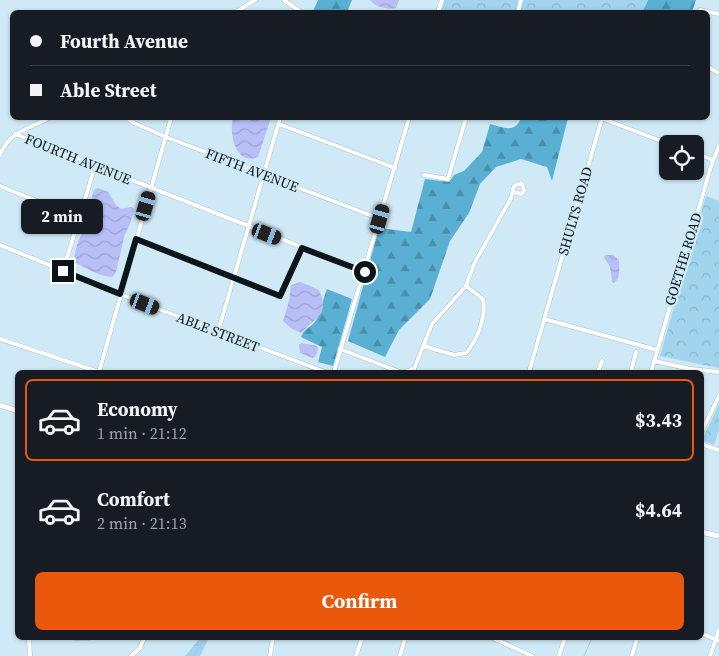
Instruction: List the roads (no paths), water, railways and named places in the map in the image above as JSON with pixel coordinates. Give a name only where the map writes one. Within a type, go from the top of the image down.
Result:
[{"type":"main road","points":[[0,405],[15,410]]},
{"type":"main road","points":[[704,533],[719,536]]},
{"type":"street","points":[[239,10],[255,0]]},
{"type":"street","points":[[284,0],[298,10]]},
{"type":"street","points":[[0,155],[8,140],[15,134],[45,120]]},
{"type":"street","name":"FIFTH AVENUE","points":[[129,120],[134,124],[166,137],[380,219]]},
{"type":"street","points":[[100,370],[170,120]]},
{"type":"street","points":[[218,332],[280,120]]},
{"type":"street","points":[[335,370],[408,120]]},
{"type":"street","points":[[424,175],[448,179],[465,120]]},
{"type":"street","name":"SHULTS ROAD","points":[[530,370],[599,120]]},
{"type":"street","name":"SHULTS ROAD","points":[[605,120],[659,140]]},
{"type":"street","points":[[279,124],[395,168]]},
{"type":"street","name":"FOURTH AVENUE","points":[[15,134],[365,272]]},
{"type":"street","name":"GOETHE ROAD","points":[[652,370],[719,146]]},
{"type":"street","points":[[704,157],[719,165]]},
{"type":"street","points":[[63,271],[95,166]]},
{"type":"street","points":[[0,186],[79,218]]},
{"type":"street","points":[[414,370],[432,324],[466,286],[480,251],[513,192]]},
{"type":"street","points":[[136,239],[280,296],[302,248]]},
{"type":"street","name":"ABLE STREET","points":[[0,245],[120,294],[320,370]]},
{"type":"street","points":[[424,346],[454,355],[466,353],[475,344],[484,311],[483,299],[466,286]]},
{"type":"street","points":[[544,319],[657,350]]},
{"type":"street","points":[[0,339],[93,370]]},
{"type":"street","points":[[340,349],[394,370]]},
{"type":"street","points":[[632,370],[636,352]]},
{"type":"street","points":[[599,370],[602,361]]},
{"type":"street","points":[[654,361],[700,370]]},
{"type":"street","points":[[704,370],[719,372]]},
{"type":"street","points":[[704,427],[719,396]]},
{"type":"street","points":[[704,445],[719,450]]},
{"type":"street","points":[[710,656],[718,640],[719,630]]},
{"type":"street","points":[[704,634],[718,640]]},
{"type":"street","points":[[29,640],[30,656]]},
{"type":"street","points":[[131,656],[140,648],[143,640]]},
{"type":"street","points":[[270,656],[273,640]]},
{"type":"street","points":[[356,656],[361,640]]},
{"type":"street","points":[[400,656],[404,640]]},
{"type":"street","points":[[497,640],[532,656]]},
{"type":"street","points":[[558,656],[564,640]]},
{"type":"street","points":[[636,640],[632,655],[637,656]]},
{"type":"water","points":[[370,0],[399,0],[396,8],[389,9],[378,6]]},
{"type":"water","points":[[233,120],[270,120],[258,157],[250,159],[239,153],[233,139]]},
{"type":"water","points":[[98,188],[108,192],[116,205],[121,209],[131,207],[134,209],[113,277],[98,274],[75,263],[75,252],[88,217],[94,190]]},
{"type":"water","points":[[605,255],[613,255],[619,260],[619,276],[614,283],[612,282],[610,267],[604,257]]},
{"type":"water","points":[[301,282],[319,290],[323,305],[320,315],[302,333],[292,329],[283,321],[289,301],[291,285]]},
{"type":"water","points":[[302,343],[317,346],[316,356],[313,358],[300,353],[299,345]]},
{"type":"waterway","points":[[193,656],[205,640]]},
{"type":"waterway","points":[[584,656],[591,640]]}]
